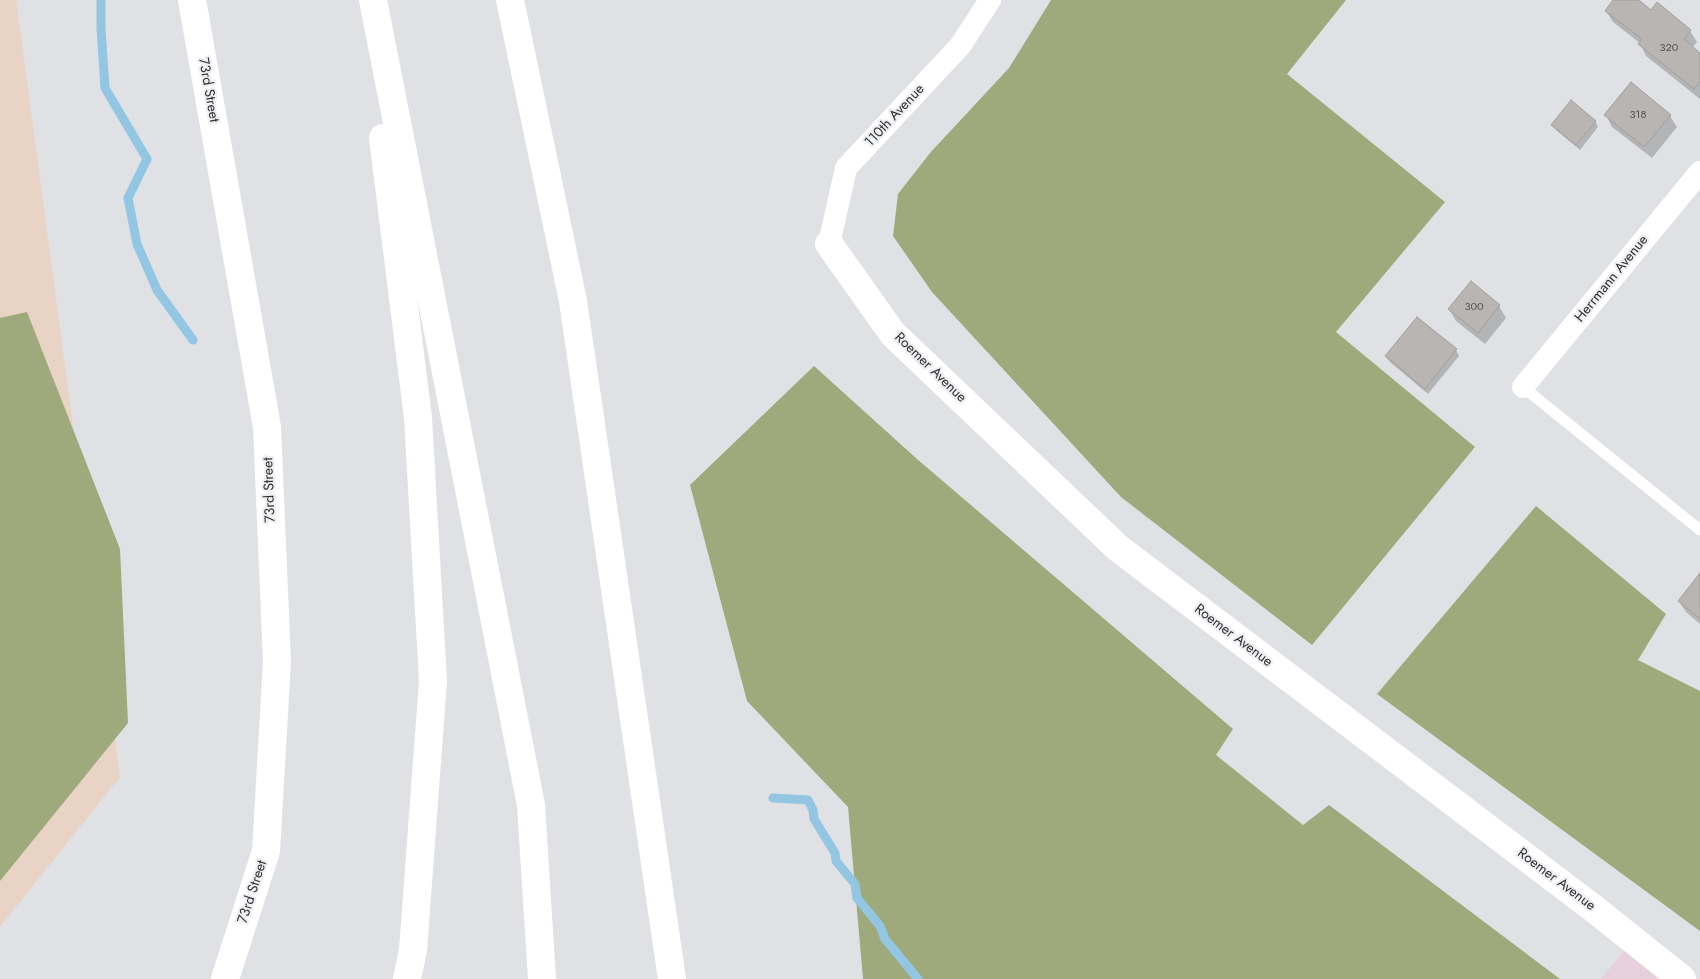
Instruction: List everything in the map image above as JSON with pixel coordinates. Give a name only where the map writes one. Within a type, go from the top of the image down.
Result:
[{"type":"main road","name":"73rd Street","points":[[192,0],[267,427],[277,662],[266,851],[225,979]]},
{"type":"main road","points":[[365,0],[418,418],[433,681],[413,950],[406,979]]},
{"type":"main road","points":[[373,0],[531,805],[542,979]]},
{"type":"main road","points":[[510,0],[573,301],[672,979]]},
{"type":"main road","name":"Roemer Avenue","points":[[829,244],[893,334],[1118,548],[1593,908],[1682,979]]},
{"type":"street","name":"110th Avenue","points":[[829,244],[846,168],[960,46],[990,0]]},
{"type":"street","name":"Herrmann Avenue","points":[[1523,387],[1700,172]]},
{"type":"lane","points":[[1523,387],[1700,530]]},
{"type":"shaded area","points":[[0,0],[16,0],[120,777],[0,927]]},
{"type":"shaded area","points":[[1633,940],[1682,979],[1601,979]]},
{"type":"green space","points":[[1051,0],[1346,0],[1287,74],[1445,202],[1336,332],[1475,447],[1312,645],[1121,497],[932,292],[893,236],[898,194],[930,153],[1009,68]]},
{"type":"green space","points":[[27,312],[120,549],[128,723],[0,881],[0,318]]},
{"type":"green space","points":[[814,366],[917,459],[1233,729],[1216,755],[1303,825],[1329,805],[1560,979],[863,979],[848,807],[747,701],[690,485]]},
{"type":"green space","points":[[1536,506],[1666,614],[1638,660],[1700,691],[1700,931],[1377,694]]},
{"type":"building","points":[[1613,0],[1639,0],[1651,10],[1657,2],[1691,30],[1684,39],[1700,53],[1700,82],[1694,89],[1638,44],[1642,39],[1605,11]]},
{"type":"building","points":[[1631,82],[1671,115],[1644,147],[1604,115]]},
{"type":"building","points":[[1571,100],[1596,121],[1576,145],[1551,125]]},
{"type":"building","points":[[1471,281],[1500,305],[1478,333],[1448,309]]},
{"type":"building","points":[[1417,317],[1457,349],[1425,389],[1385,356]]},
{"type":"building","points":[[1700,573],[1700,619],[1678,601]]},
{"type":"waterway","points":[[101,0],[105,88],[147,159],[128,198],[137,244],[157,290],[193,340]]},
{"type":"waterway","points":[[773,798],[808,800],[813,810],[814,819],[835,853],[836,861],[855,884],[857,898],[880,926],[885,939],[918,979]]}]
